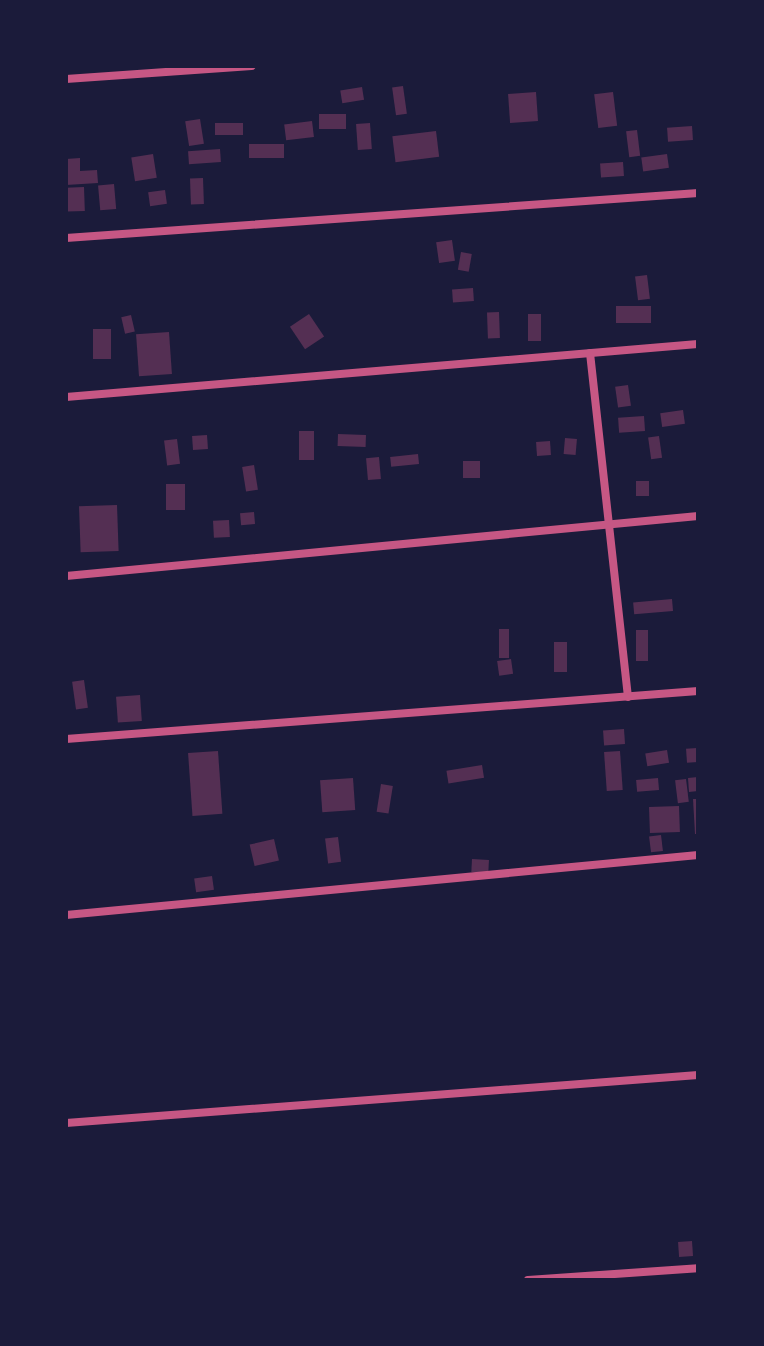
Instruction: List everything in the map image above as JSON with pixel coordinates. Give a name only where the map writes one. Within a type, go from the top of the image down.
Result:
[{"type":"street","points":[[66,79],[252,66]]},
{"type":"street","points":[[66,238],[698,193]]},
{"type":"street","points":[[66,397],[698,344]]},
{"type":"street","points":[[590,353],[628,697]]},
{"type":"street","points":[[66,576],[698,516]]},
{"type":"street","points":[[66,739],[698,691]]},
{"type":"street","points":[[66,915],[698,855]]},
{"type":"street","points":[[66,1123],[698,1075]]},
{"type":"street","points":[[528,1280],[698,1268]]},
{"type":"building","points":[[403,86],[407,114],[396,115],[392,88]]},
{"type":"building","points":[[362,87],[364,100],[342,103],[340,90]]},
{"type":"building","points":[[536,92],[538,121],[510,123],[508,94]]},
{"type":"building","points":[[613,92],[617,126],[598,128],[594,94]]},
{"type":"building","points":[[319,114],[346,114],[346,129],[319,129]]},
{"type":"building","points":[[200,119],[204,144],[189,146],[185,121]]},
{"type":"building","points":[[312,121],[314,137],[286,140],[284,124]]},
{"type":"building","points":[[215,123],[243,123],[243,135],[215,135]]},
{"type":"building","points":[[370,123],[372,149],[358,150],[356,124]]},
{"type":"building","points":[[692,126],[693,140],[668,142],[667,128]]},
{"type":"building","points":[[637,130],[640,156],[629,157],[626,131]]},
{"type":"building","points":[[436,131],[439,157],[395,162],[392,136]]},
{"type":"building","points":[[249,144],[284,144],[284,158],[249,158]]},
{"type":"building","points":[[220,149],[221,162],[189,164],[188,151]]},
{"type":"building","points":[[153,154],[157,178],[135,181],[131,157]]},
{"type":"building","points":[[667,154],[669,168],[643,171],[641,158]]},
{"type":"building","points":[[80,158],[80,171],[97,170],[98,183],[66,185],[66,159]]},
{"type":"building","points":[[623,162],[624,176],[601,178],[600,164]]},
{"type":"building","points":[[190,178],[203,178],[204,204],[191,204]]},
{"type":"building","points":[[114,184],[116,209],[100,210],[98,185]]},
{"type":"building","points":[[84,187],[85,211],[67,212],[66,188]]},
{"type":"building","points":[[165,190],[167,204],[150,206],[148,192]]},
{"type":"building","points":[[452,240],[455,261],[439,263],[436,242]]},
{"type":"building","points":[[461,252],[472,254],[469,272],[458,270]]},
{"type":"building","points":[[647,275],[650,299],[638,300],[635,276]]},
{"type":"building","points":[[473,288],[474,301],[453,302],[452,289]]},
{"type":"building","points":[[616,306],[651,306],[651,323],[616,323]]},
{"type":"building","points":[[487,312],[499,312],[500,338],[488,338]]},
{"type":"building","points":[[309,314],[324,336],[305,349],[290,327]]},
{"type":"building","points":[[528,314],[541,314],[541,341],[528,341]]},
{"type":"building","points":[[131,315],[135,332],[125,334],[121,317]]},
{"type":"building","points":[[93,329],[111,329],[111,359],[93,359]]},
{"type":"building","points":[[169,332],[172,374],[139,376],[136,334]]},
{"type":"building","points":[[628,385],[631,406],[618,408],[615,387]]},
{"type":"building","points":[[683,410],[685,424],[662,427],[660,413]]},
{"type":"building","points":[[644,416],[645,431],[619,433],[618,418]]},
{"type":"building","points":[[299,431],[314,431],[314,460],[299,460]]},
{"type":"building","points":[[338,434],[366,435],[366,447],[338,446]]},
{"type":"building","points":[[207,435],[208,449],[193,450],[192,436]]},
{"type":"building","points":[[659,436],[662,458],[651,459],[648,438]]},
{"type":"building","points":[[565,438],[577,439],[576,455],[564,454]]},
{"type":"building","points":[[177,439],[180,464],[167,465],[164,441]]},
{"type":"building","points":[[550,441],[551,455],[537,456],[536,442]]},
{"type":"building","points":[[418,454],[419,464],[391,467],[390,457]]},
{"type":"building","points":[[379,457],[381,479],[368,480],[366,458]]},
{"type":"building","points":[[463,461],[480,461],[480,478],[463,478]]},
{"type":"building","points":[[254,465],[258,490],[246,492],[242,467]]},
{"type":"building","points":[[636,481],[649,481],[649,496],[636,496]]},
{"type":"building","points":[[166,484],[185,484],[185,510],[166,510]]},
{"type":"building","points":[[117,505],[119,551],[81,552],[79,506]]},
{"type":"building","points":[[254,512],[255,524],[241,525],[240,513]]},
{"type":"building","points":[[229,520],[230,537],[214,538],[213,521]]},
{"type":"building","points":[[672,599],[673,611],[634,614],[633,602]]},
{"type":"building","points":[[499,629],[509,629],[509,658],[499,658]]},
{"type":"building","points":[[636,630],[648,630],[648,661],[636,661]]},
{"type":"building","points":[[554,642],[567,642],[567,672],[554,672]]},
{"type":"building","points":[[511,659],[513,674],[499,676],[497,661]]},
{"type":"building","points":[[84,680],[88,708],[76,709],[72,682]]},
{"type":"building","points":[[140,695],[142,721],[118,723],[116,697]]},
{"type":"building","points":[[624,729],[625,744],[604,745],[603,730]]},
{"type":"building","points":[[697,748],[698,762],[687,763],[686,749]]},
{"type":"building","points":[[667,750],[669,763],[647,766],[645,753]]},
{"type":"building","points":[[218,751],[222,814],[192,816],[188,753]]},
{"type":"building","points":[[620,751],[623,790],[607,791],[604,752]]},
{"type":"building","points":[[482,765],[484,778],[448,783],[446,771]]},
{"type":"building","points":[[698,777],[698,791],[689,792],[688,778]]},
{"type":"building","points":[[353,778],[355,810],[322,812],[320,780]]},
{"type":"building","points":[[658,778],[659,790],[637,792],[636,780]]},
{"type":"building","points":[[686,779],[689,802],[678,803],[675,780]]},
{"type":"building","points":[[381,784],[393,786],[388,814],[377,812]]},
{"type":"building","points":[[693,799],[698,799],[698,834],[695,834]]},
{"type":"building","points":[[679,806],[680,832],[650,833],[649,807]]},
{"type":"building","points":[[661,835],[663,851],[651,852],[649,836]]},
{"type":"building","points":[[338,837],[341,862],[328,863],[325,839]]},
{"type":"building","points":[[274,839],[279,860],[255,866],[250,845]]},
{"type":"building","points":[[472,859],[489,860],[488,873],[471,872]]},
{"type":"building","points":[[212,876],[214,890],[196,892],[194,879]]},
{"type":"building","points":[[692,1241],[693,1256],[679,1257],[678,1242]]}]
